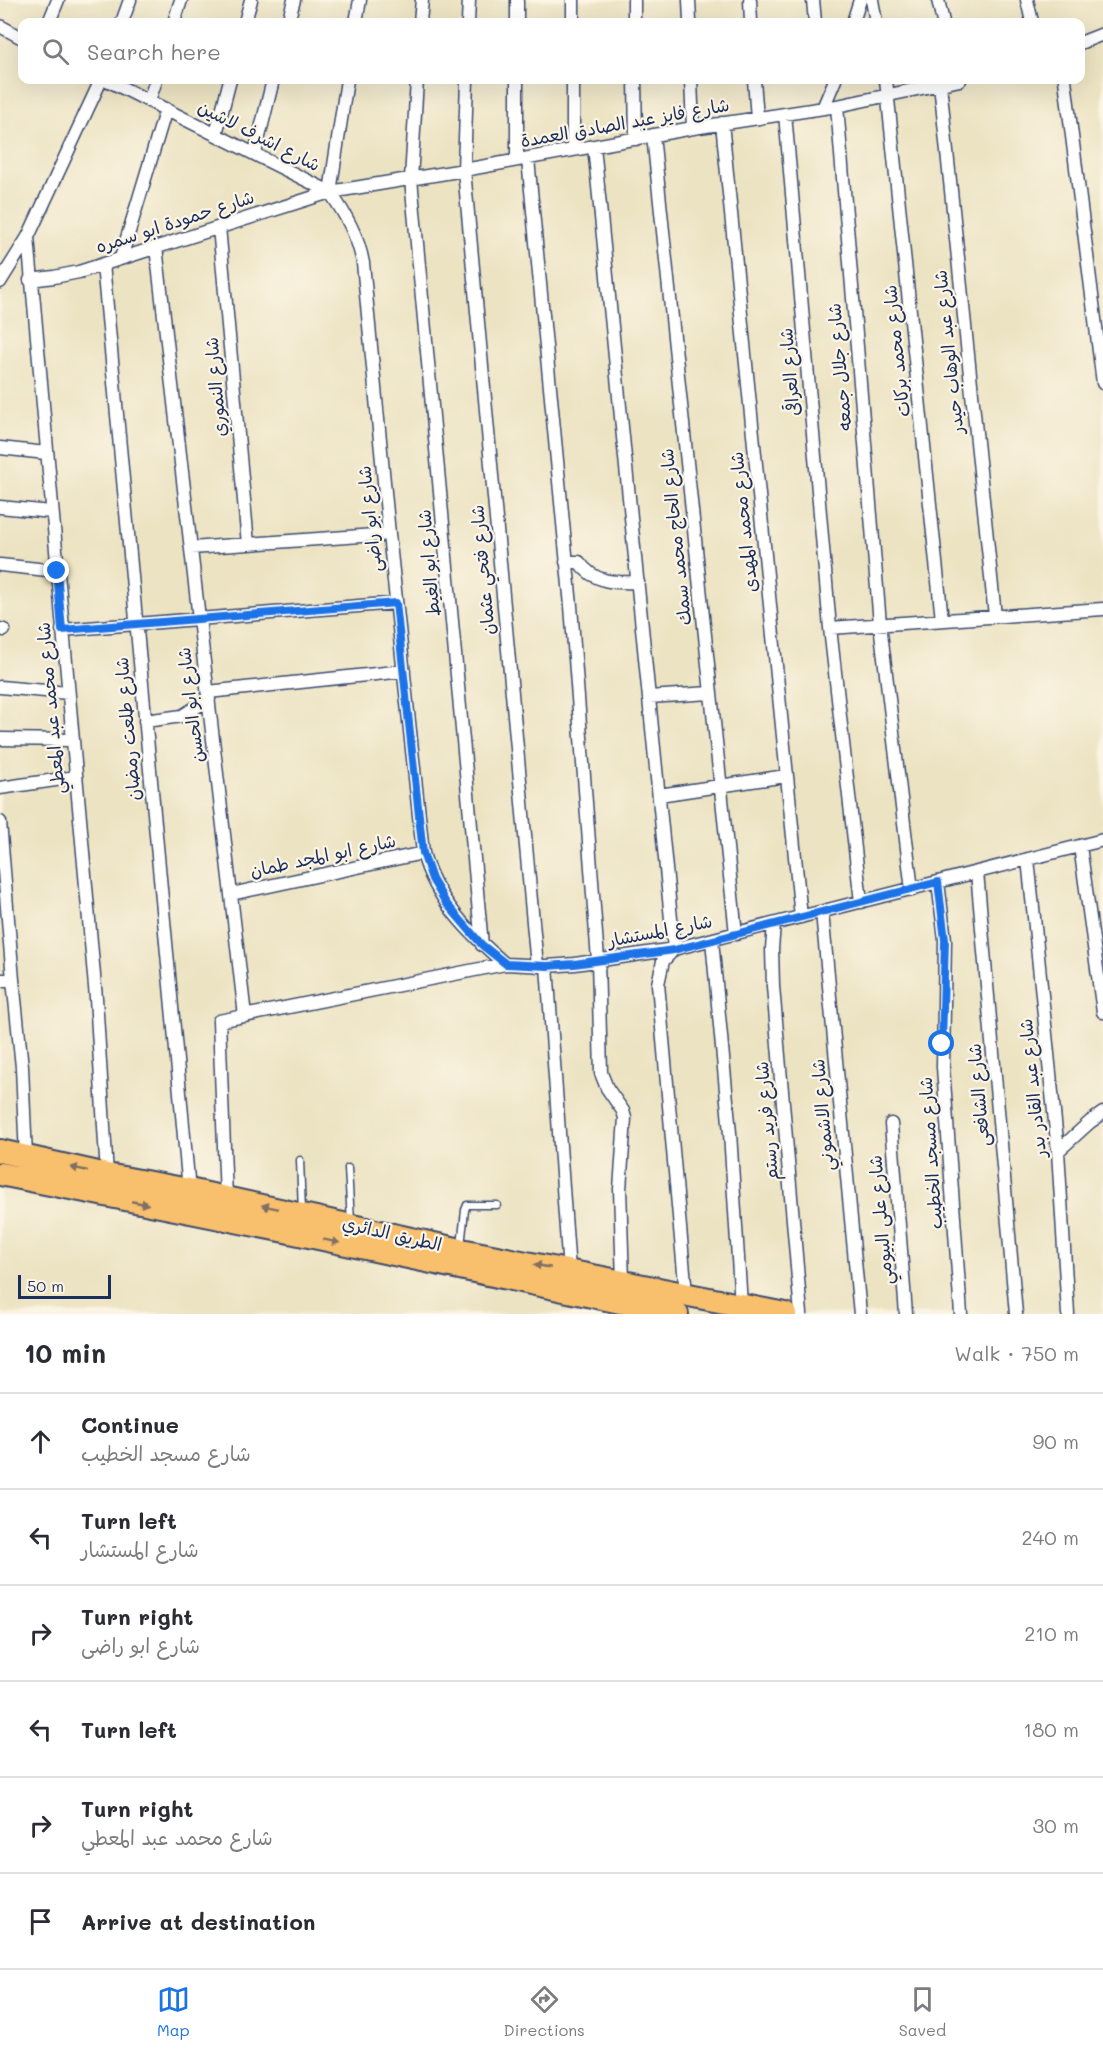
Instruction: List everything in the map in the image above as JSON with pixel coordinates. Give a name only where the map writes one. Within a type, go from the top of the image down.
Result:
[{"type":"highway","name":"الطريق الدائري","points":[[0,1151],[351,1225],[459,1258],[569,1271],[623,1282],[682,1304]]},
{"type":"highway","name":"الطريق الدائري","points":[[0,1174],[459,1258],[682,1304],[741,1305],[785,1314]]},
{"type":"street","points":[[51,18],[58,0]]},
{"type":"street","points":[[123,18],[130,0]]},
{"type":"street","points":[[175,18],[181,0]]},
{"type":"street","points":[[246,18],[251,0]]},
{"type":"street","points":[[289,18],[294,0]]},
{"type":"street","points":[[357,18],[360,0]]},
{"type":"street","points":[[420,18],[422,0]]},
{"type":"street","points":[[468,18],[469,0]]},
{"type":"street","points":[[517,0],[517,18]]},
{"type":"street","points":[[573,0],[573,18]]},
{"type":"street","points":[[634,0],[634,18]]},
{"type":"street","points":[[689,0],[690,18]]},
{"type":"street","points":[[750,0],[751,18]]},
{"type":"street","points":[[813,0],[814,18]]},
{"type":"street","points":[[854,18],[860,0]]},
{"type":"street","points":[[872,0],[875,18]]},
{"type":"street","points":[[938,0],[942,18]]},
{"type":"street","points":[[1027,0],[1031,18]]},
{"type":"street","points":[[0,26],[18,36]]},
{"type":"street","points":[[1085,41],[1103,34]]},
{"type":"street","points":[[0,282],[28,237],[99,84]]},
{"type":"street","name":"شارع اشرف لاشين","points":[[115,84],[330,192]]},
{"type":"street","points":[[149,101],[155,84]]},
{"type":"street","points":[[216,134],[229,84]]},
{"type":"street","points":[[255,153],[272,84]]},
{"type":"street","points":[[330,192],[346,84]]},
{"type":"street","name":"شارع ابو الغيط","points":[[417,84],[411,179],[482,945]]},
{"type":"street","name":"شارع فتحي عثمان","points":[[467,84],[464,170],[542,966],[569,1271]]},
{"type":"street","points":[[517,84],[522,160],[566,562],[598,960],[602,1073],[607,1088],[623,1111],[626,1124],[620,1178],[623,1282]]},
{"type":"street","points":[[573,84],[573,150]]},
{"type":"street","points":[[635,84],[636,139]]},
{"type":"street","points":[[691,84],[693,128]]},
{"type":"street","points":[[754,84],[757,118]]},
{"type":"street","points":[[823,108],[832,84]]},
{"type":"street","name":"شارع محمد بركات","points":[[887,84],[942,620]]},
{"type":"street","name":"شارع فايز عبد الصادق العمدة","points":[[330,192],[522,160],[693,128],[837,106],[940,84]]},
{"type":"street","name":"شارع عبد الوهاب حيدر","points":[[940,84],[995,616]]},
{"type":"street","points":[[1066,84],[1103,383]]},
{"type":"street","name":"شارع جلال جمعه","points":[[837,106],[880,624],[912,890]]},
{"type":"street","points":[[122,258],[166,109]]},
{"type":"street","name":"شارع العراقى","points":[[785,114],[830,628],[861,902]]},
{"type":"street","name":"شارع محمد المهدى","points":[[723,123],[801,917]]},
{"type":"street","name":"شارع الحاج محمد سمك","points":[[653,135],[736,934]]},
{"type":"street","points":[[594,146],[674,950],[663,961],[658,984],[682,1304]]},
{"type":"street","name":"شارع حمودة ابو سمره","points":[[30,280],[54,277],[103,264],[330,192]]},
{"type":"street","name":"شارع ابو راضى","points":[[330,192],[351,224],[359,243],[363,263],[423,853],[438,891],[482,945],[506,964]]},
{"type":"street","name":"شارع النموري","points":[[219,227],[249,544]]},
{"type":"street","name":"شارع محمد عبد المعطي","points":[[28,237],[30,280],[96,998],[107,1175]]},
{"type":"street","name":"شارع ابو الحسن","points":[[156,247],[245,1016]]},
{"type":"street","name":"شارع طلعت رمضان","points":[[103,264],[189,1190]]},
{"type":"street","points":[[0,448],[46,453]]},
{"type":"street","points":[[0,507],[51,512]]},
{"type":"street","points":[[191,548],[389,534]]},
{"type":"street","points":[[566,562],[579,562],[590,574],[600,580],[616,583],[638,582]]},
{"type":"street","points":[[0,565],[57,571]]},
{"type":"street","points":[[62,630],[396,603]]},
{"type":"street","points":[[830,628],[1103,609]]},
{"type":"street","points":[[145,721],[182,716],[209,696],[404,670]]},
{"type":"street","points":[[0,687],[68,693]]},
{"type":"street","points":[[649,697],[710,693]]},
{"type":"street","points":[[0,740],[72,740]]},
{"type":"street","points":[[659,795],[786,776]]},
{"type":"street","points":[[0,788],[76,777]]},
{"type":"street","points":[[0,822],[6,980],[22,1067],[26,1157]]},
{"type":"street","name":"شارع المستشار","points":[[226,1198],[219,1021],[506,964],[542,966],[674,950],[1103,840]]},
{"type":"street","points":[[1080,846],[1103,1012]]},
{"type":"street","name":"شارع ابو المجد طمان","points":[[231,894],[423,853]]},
{"type":"street","name":"شارع عبد القادر بدر","points":[[1028,859],[1058,1151],[1068,1314]]},
{"type":"street","name":"شارع الشافعى","points":[[978,872],[1016,1314]]},
{"type":"street","name":"شارع مسجد الخطيب","points":[[938,882],[945,940],[943,1067],[961,1314]]},
{"type":"street","name":"شارع الاشموني","points":[[822,912],[860,1314]]},
{"type":"street","name":"شارع فريد رستم","points":[[774,924],[773,986],[801,1314]]},
{"type":"street","points":[[711,940],[730,1133],[741,1305]]},
{"type":"street","points":[[1058,1151],[1103,1113]]},
{"type":"street","name":"شارع على البيومي","points":[[891,1124],[906,1314]]},
{"type":"lane","points":[[300,1160],[302,1214]]},
{"type":"lane","points":[[348,1168],[351,1225]]},
{"type":"lane","points":[[459,1258],[467,1205],[497,1205]]},
{"type":"route","points":[[57,571],[62,630],[396,603],[426,866],[446,903],[482,945],[506,964],[547,966],[574,964],[674,950],[938,882],[945,940],[942,1044]]}]
